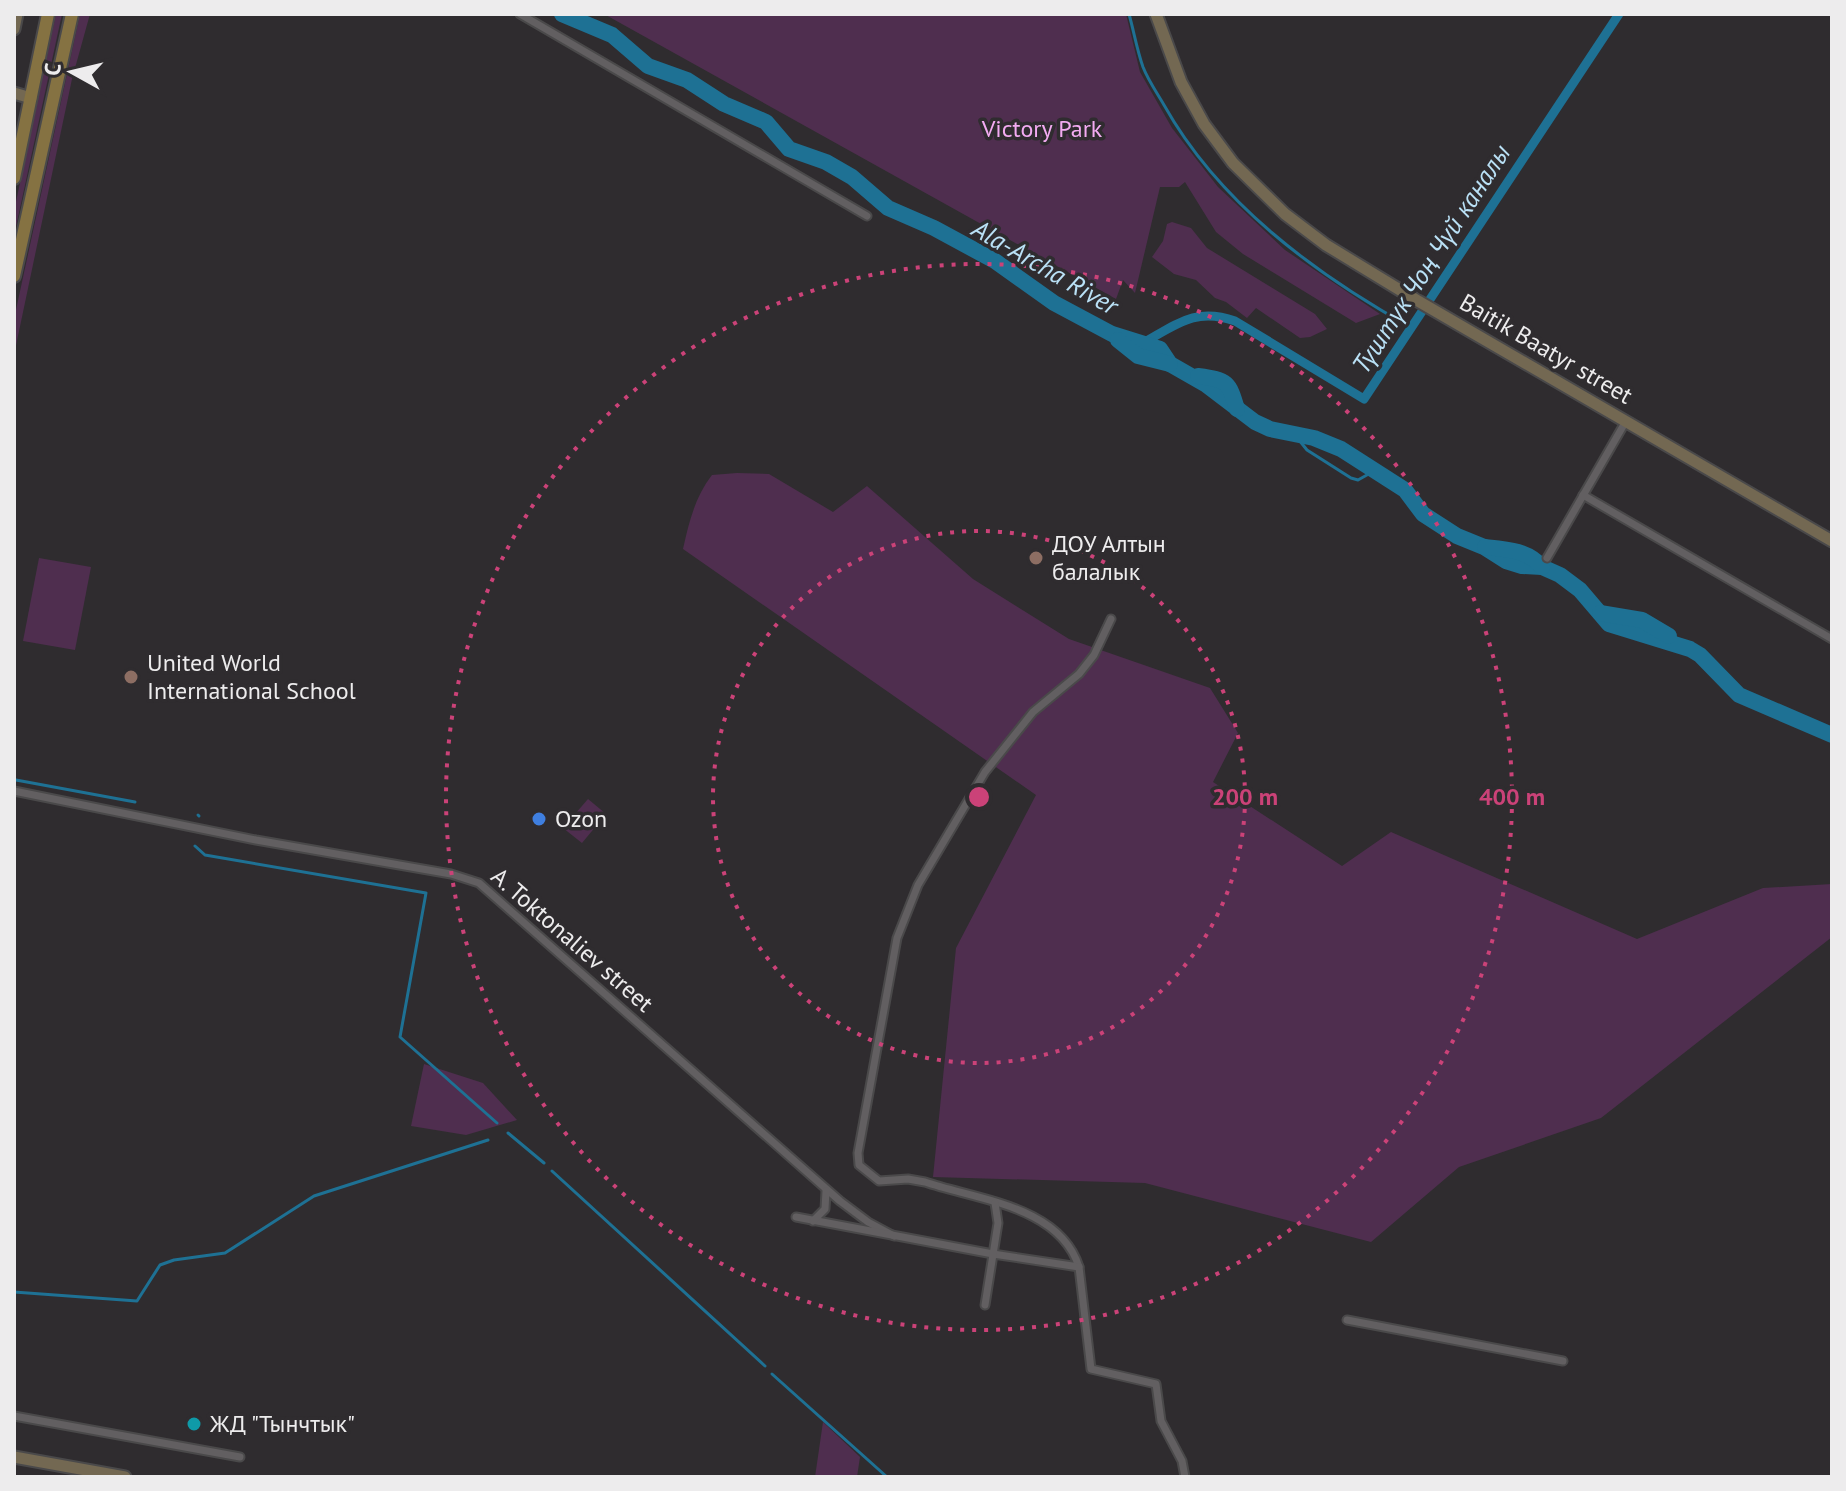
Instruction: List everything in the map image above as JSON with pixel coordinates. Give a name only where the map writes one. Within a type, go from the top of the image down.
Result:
[{"type":"main road","points":[[14,29],[17,14]]},
{"type":"main road","points":[[14,178],[48,14]]},
{"type":"main road","points":[[14,276],[72,14]]},
{"type":"main road","name":"Baitik Baatyr street","points":[[1156,14],[1171,60],[1204,124],[1240,171],[1301,227],[1418,301],[1832,541]]},
{"type":"main road","points":[[14,93],[31,98]]},
{"type":"main road","points":[[14,1457],[125,1477]]},
{"type":"street","points":[[520,14],[867,216]]},
{"type":"street","points":[[1547,558],[1626,421]]},
{"type":"street","points":[[1583,495],[1832,639]]},
{"type":"street","points":[[1111,619],[1094,655],[1079,674],[1033,712],[985,772],[918,885],[897,938],[876,1069],[858,1153],[859,1165],[879,1181],[908,1179],[925,1182],[1034,1215],[1060,1233],[1074,1251],[1079,1267],[1091,1369],[1156,1384],[1161,1421],[1182,1461],[1185,1477]]},
{"type":"street","name":"A. Toktonaliev street","points":[[14,791],[256,840],[451,874],[479,883],[826,1189],[854,1212],[894,1236]]},
{"type":"street","points":[[813,1221],[825,1209],[826,1189]]},
{"type":"street","points":[[985,1305],[998,1223],[995,1203]]},
{"type":"street","points":[[796,1217],[1079,1267]]},
{"type":"street","points":[[1347,1320],[1563,1361]]},
{"type":"street","points":[[14,1416],[240,1457]]},
{"type":"green space","points":[[56,14],[62,14],[14,236],[14,211]]},
{"type":"green space","points":[[80,14],[90,14],[72,79],[14,355],[14,319]]},
{"type":"green space","name":"Victory Park","points":[[604,14],[1126,14],[1140,72],[1172,128],[1218,187],[1285,250],[1380,314],[1356,323],[1243,254],[1216,232],[1185,182],[1179,187],[1160,187],[1135,293],[1123,280],[1116,299]]},
{"type":"green space","points":[[1172,222],[1191,228],[1207,248],[1315,314],[1327,329],[1300,338],[1256,308],[1247,318],[1226,302],[1215,298],[1196,280],[1174,274],[1152,257],[1163,241],[1167,224]]},
{"type":"green space","points":[[769,474],[833,512],[867,486],[973,579],[1069,639],[1210,688],[1238,733],[1213,782],[1342,866],[1391,832],[1637,939],[1763,888],[1832,884],[1832,937],[1601,1118],[1459,1167],[1371,1242],[1145,1183],[933,1177],[956,948],[1036,795],[683,549],[690,520],[706,483],[712,475]]},
{"type":"green space","points":[[39,558],[91,567],[75,650],[23,641]]},
{"type":"green space","points":[[588,799],[606,814],[582,843],[563,828]]},
{"type":"green space","points":[[424,1064],[483,1083],[517,1120],[466,1135],[411,1126]]},
{"type":"green space","points":[[823,1422],[860,1457],[857,1477],[815,1477]]},
{"type":"waterway","name":"Ala-Archa River","points":[[562,14],[612,35],[648,66],[687,80],[724,104],[766,122],[789,149],[826,162],[852,177],[888,208],[934,228],[995,261],[1054,303],[1112,334],[1160,349],[1170,364],[1205,384],[1255,422],[1270,429],[1314,438],[1341,449],[1405,490],[1423,514],[1457,536],[1484,547],[1506,561],[1542,567],[1560,575],[1580,590],[1609,624],[1690,649],[1700,655],[1739,695],[1832,735]]},
{"type":"waterway","points":[[1129,14],[1147,77],[1186,141],[1212,174],[1272,233],[1305,260],[1412,328]]},
{"type":"waterway","name":"Түштүк Чоң Чүй каналы","points":[[1143,343],[1187,320],[1221,317],[1235,321],[1364,399],[1619,14]]},
{"type":"waterway","points":[[1118,340],[1138,356],[1170,364]]},
{"type":"waterway","points":[[1198,376],[1226,384],[1237,409]]},
{"type":"waterway","points":[[1295,435],[1307,450],[1351,478],[1358,480],[1374,471]]},
{"type":"waterway","points":[[1485,547],[1523,554],[1542,567]]},
{"type":"waterway","points":[[1600,613],[1642,620],[1669,636]]},
{"type":"waterway","points":[[16,780],[135,802]]},
{"type":"waterway","points":[[195,846],[205,855],[426,893],[400,1037],[497,1123]]},
{"type":"waterway","points":[[508,1133],[544,1163]]},
{"type":"waterway","points":[[14,1292],[137,1301],[160,1265],[225,1253],[314,1196],[488,1140]]},
{"type":"waterway","points":[[552,1171],[765,1366]]},
{"type":"waterway","points":[[772,1374],[887,1477]]},
{"type":"place","name":"ДОУ Алтын балалык","points":[[1036,558]]},
{"type":"place","name":"United World International School","points":[[131,677]]},
{"type":"place","name":"Ozon","points":[[539,819]]},
{"type":"place","name":"ЖД \"Тынчтык\"","points":[[194,1424]]}]
